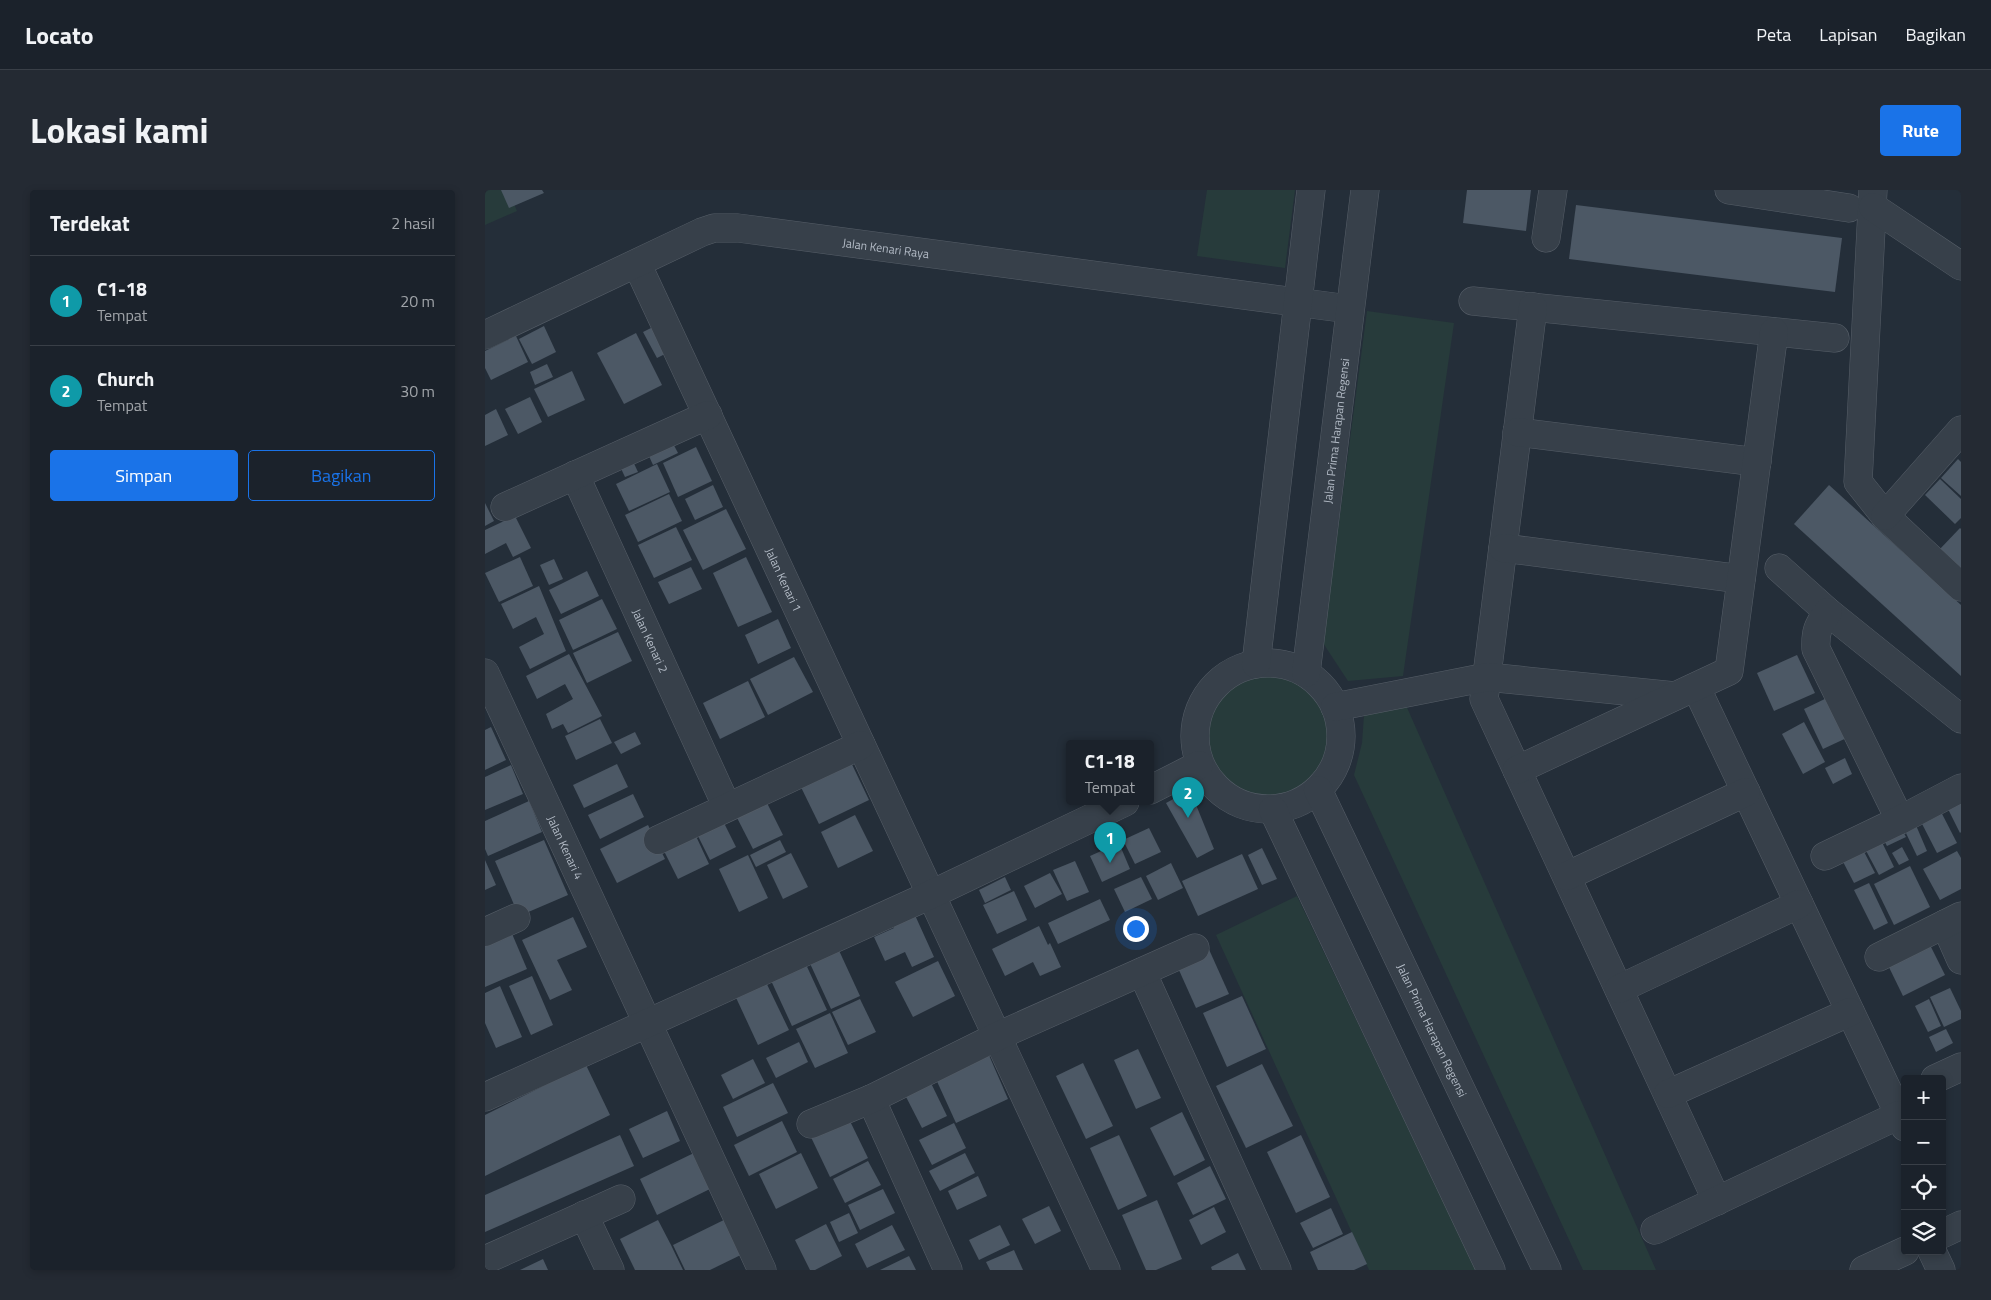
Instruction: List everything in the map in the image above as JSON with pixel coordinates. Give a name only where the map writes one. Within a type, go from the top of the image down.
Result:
[{"type":"street","points":[[1256,664],[1302,303],[1311,190]]},
{"type":"street","name":"Jalan Prima Harapan Regensi","points":[[1306,673],[1344,308],[1365,190]]},
{"type":"street","points":[[1545,238],[1553,190]]},
{"type":"street","points":[[1729,190],[1865,201],[1961,266]]},
{"type":"street","points":[[1865,201],[1857,475],[1860,486],[1885,516],[1961,587]]},
{"type":"street","name":"Jalan Kenari Raya","points":[[485,335],[702,232],[715,228],[738,228],[1344,308]]},
{"type":"street","name":"Jalan Kenari 1","points":[[637,264],[929,895],[998,1036],[1106,1270]]},
{"type":"street","points":[[1473,301],[1835,338]]},
{"type":"street","points":[[1533,308],[1484,699],[1717,1200]]},
{"type":"street","points":[[1517,770],[1729,671],[1774,332]]},
{"type":"street","points":[[505,507],[708,415]]},
{"type":"street","points":[[1885,516],[1961,430]]},
{"type":"street","points":[[1517,432],[1757,462]]},
{"type":"street","name":"Jalan Kenari 2","points":[[575,475],[727,807]]},
{"type":"street","points":[[1503,548],[1741,580]]},
{"type":"street","points":[[1779,568],[1828,612],[1961,719]]},
{"type":"street","points":[[1828,612],[1818,625],[1815,637],[1816,650],[1901,820]]},
{"type":"street","points":[[1256,664],[1282,664],[1306,673],[1323,687],[1335,706],[1341,729],[1340,751],[1332,772],[1318,790],[1297,804],[1273,810],[1253,809],[1235,802],[1211,784],[1199,765],[1194,752],[1194,737],[1200,706],[1214,686],[1233,672],[1256,664]]},
{"type":"street","name":"Jalan Kenari 4","points":[[485,673],[762,1270]]},
{"type":"street","points":[[1335,706],[1487,677],[1686,692]]},
{"type":"street","points":[[1686,692],[1745,792],[1902,1120]]},
{"type":"street","points":[[658,840],[861,745]]},
{"type":"street","points":[[1154,788],[1199,765]]},
{"type":"street","points":[[1825,856],[1901,820],[1961,788]]},
{"type":"street","name":"Jalan Prima Harapan Regensi","points":[[1318,790],[1547,1270]]},
{"type":"street","points":[[1567,876],[1745,792]]},
{"type":"street","points":[[485,1097],[929,895],[1119,805]]},
{"type":"street","points":[[1273,810],[1491,1270]]},
{"type":"street","points":[[1619,989],[1799,904]]},
{"type":"street","points":[[485,932],[516,918]]},
{"type":"street","points":[[1879,958],[1953,920],[1961,960]]},
{"type":"street","points":[[811,1124],[871,1099],[998,1036],[1195,948]]},
{"type":"street","points":[[1142,972],[1277,1270]]},
{"type":"street","points":[[1668,1094],[1850,1012]]},
{"type":"street","points":[[1944,1075],[1961,1067]]},
{"type":"street","points":[[871,1099],[948,1270]]},
{"type":"street","points":[[1655,1230],[1717,1200],[1901,1121]]},
{"type":"street","points":[[485,1260],[621,1199]]},
{"type":"street","points":[[584,1215],[610,1270]]},
{"type":"street","points":[[1946,1232],[1961,1225]]},
{"type":"street","points":[[1864,1270],[1901,1253]]},
{"type":"street","points":[[1934,1255],[1941,1270]]},
{"type":"green space","points":[[485,190],[508,190],[517,211],[485,225]]},
{"type":"green space","points":[[1207,190],[1295,190],[1285,268],[1197,256]]},
{"type":"green space","points":[[1367,311],[1454,323],[1403,676],[1348,681],[1323,643]]},
{"type":"green space","points":[[1268,664],[1296,669],[1320,685],[1336,709],[1341,737],[1336,765],[1320,789],[1296,805],[1268,810],[1240,805],[1216,789],[1200,765],[1195,737],[1200,709],[1216,685],[1240,669]]},
{"type":"green space","points":[[1401,694],[1656,1270],[1583,1270],[1354,775],[1362,743],[1364,715]]},
{"type":"green space","points":[[1297,896],[1476,1270],[1369,1270],[1216,935]]},
{"type":"building","points":[[501,190],[542,190],[544,193],[509,208]]},
{"type":"building","points":[[1467,190],[1531,190],[1526,231],[1463,223]]},
{"type":"building","points":[[1576,205],[1842,238],[1835,292],[1569,259]]},
{"type":"building","points":[[544,326],[556,352],[532,364],[519,339]]},
{"type":"building","points":[[655,326],[669,352],[657,358],[643,332]]},
{"type":"building","points":[[636,333],[662,385],[624,404],[597,353]]},
{"type":"building","points":[[516,336],[528,362],[491,380],[485,368],[485,351]]},
{"type":"building","points":[[547,364],[553,377],[535,385],[530,372]]},
{"type":"building","points":[[572,371],[585,400],[548,417],[534,389]]},
{"type":"building","points":[[530,397],[542,422],[518,434],[505,409]]},
{"type":"building","points":[[496,409],[508,435],[485,446],[485,415]]},
{"type":"building","points":[[668,434],[678,453],[653,465],[644,445]]},
{"type":"building","points":[[696,447],[712,481],[678,497],[663,463]]},
{"type":"building","points":[[629,453],[638,472],[625,477],[617,460]]},
{"type":"building","points":[[1958,459],[1961,462],[1961,496],[1941,478]]},
{"type":"building","points":[[657,464],[670,492],[629,511],[616,484]]},
{"type":"building","points":[[1940,479],[1961,499],[1961,518],[1955,524],[1925,495]]},
{"type":"building","points":[[713,485],[723,507],[695,520],[685,499]]},
{"type":"building","points":[[1829,485],[1961,605],[1961,676],[1794,524]]},
{"type":"building","points":[[669,494],[682,521],[638,542],[625,515]]},
{"type":"building","points":[[485,503],[494,521],[485,526]]},
{"type":"building","points":[[726,509],[746,549],[703,570],[683,530]]},
{"type":"building","points":[[515,516],[531,548],[513,557],[506,543],[485,554],[485,530]]},
{"type":"building","points":[[676,527],[692,560],[654,578],[638,545]]},
{"type":"building","points":[[1961,529],[1961,570],[1939,550]]},
{"type":"building","points":[[520,557],[533,586],[499,602],[485,573]]},
{"type":"building","points":[[746,557],[772,612],[738,627],[713,573]]},
{"type":"building","points":[[554,559],[563,579],[549,585],[540,565]]},
{"type":"building","points":[[691,567],[702,589],[669,604],[658,582]]},
{"type":"building","points":[[587,571],[599,596],[561,614],[549,590]]},
{"type":"building","points":[[539,586],[566,651],[530,669],[519,647],[544,634],[536,617],[513,629],[501,604]]},
{"type":"building","points":[[602,599],[617,629],[573,650],[559,620]]},
{"type":"building","points":[[778,619],[791,648],[758,664],[745,635]]},
{"type":"building","points":[[618,632],[632,661],[587,683],[573,653]]},
{"type":"building","points":[[569,654],[602,716],[568,733],[563,724],[552,729],[546,714],[573,699],[565,684],[537,699],[526,676]]},
{"type":"building","points":[[1797,655],[1815,693],[1774,711],[1757,673]]},
{"type":"building","points":[[794,657],[813,692],[768,715],[750,679]]},
{"type":"building","points":[[748,681],[765,717],[720,739],[703,703]]},
{"type":"building","points":[[1833,695],[1853,735],[1823,749],[1804,709]]},
{"type":"building","points":[[600,719],[612,743],[576,760],[565,736]]},
{"type":"building","points":[[1804,722],[1825,762],[1803,774],[1782,734]]},
{"type":"building","points":[[491,727],[506,760],[485,770],[485,730]]},
{"type":"building","points":[[635,732],[641,744],[621,754],[614,742]]},
{"type":"building","points":[[847,754],[869,800],[819,824],[797,779]]},
{"type":"building","points":[[1845,758],[1852,774],[1833,784],[1825,768]]},
{"type":"building","points":[[617,764],[628,787],[584,808],[573,785]]},
{"type":"building","points":[[511,765],[523,794],[485,810],[485,777]]},
{"type":"building","points":[[1190,790],[1214,849],[1197,858],[1166,803]]},
{"type":"building","points":[[762,793],[783,835],[753,849],[732,808]]},
{"type":"building","points":[[1961,793],[1961,832],[1960,833],[1944,801]]},
{"type":"building","points":[[633,794],[644,817],[600,839],[588,815]]},
{"type":"building","points":[[529,801],[542,832],[488,856],[485,849],[485,821]]},
{"type":"building","points":[[1938,806],[1957,843],[1937,853],[1918,816]]},
{"type":"building","points":[[855,815],[873,851],[838,868],[821,832]]},
{"type":"building","points":[[723,821],[736,847],[710,860],[697,834]]},
{"type":"building","points":[[1915,823],[1927,851],[1917,856],[1904,829]]},
{"type":"building","points":[[1899,824],[1906,837],[1887,846],[1880,833]]},
{"type":"building","points":[[648,825],[665,859],[617,883],[600,849]]},
{"type":"building","points":[[1149,828],[1161,852],[1135,864],[1123,840]]},
{"type":"building","points":[[695,834],[709,864],[678,879],[663,849]]},
{"type":"building","points":[[1879,836],[1894,867],[1879,875],[1863,845]]},
{"type":"building","points":[[544,840],[568,895],[519,916],[495,861]]},
{"type":"building","points":[[780,840],[786,852],[756,867],[750,855]]},
{"type":"building","points":[[1119,843],[1130,869],[1102,882],[1090,856]]},
{"type":"building","points":[[1860,844],[1875,873],[1854,883],[1839,854]]},
{"type":"building","points":[[1902,847],[1909,860],[1899,865],[1892,853]]},
{"type":"building","points":[[1262,848],[1277,879],[1262,885],[1248,855]]},
{"type":"building","points":[[1957,851],[1961,858],[1961,889],[1940,900],[1923,869]]},
{"type":"building","points":[[791,853],[808,887],[783,899],[767,865]]},
{"type":"building","points":[[1242,854],[1258,889],[1198,916],[1182,881]]},
{"type":"building","points":[[748,855],[768,898],[739,912],[719,869]]},
{"type":"building","points":[[485,860],[496,885],[485,890]]},
{"type":"building","points":[[1075,861],[1089,892],[1067,901],[1053,870]]},
{"type":"building","points":[[1171,863],[1183,888],[1158,900],[1146,876]]},
{"type":"building","points":[[1910,866],[1930,907],[1894,925],[1874,884]]},
{"type":"building","points":[[1050,873],[1062,894],[1035,908],[1024,886]]},
{"type":"building","points":[[1005,877],[1011,890],[985,903],[979,890]]},
{"type":"building","points":[[1141,877],[1152,899],[1125,912],[1114,889]]},
{"type":"building","points":[[1869,883],[1888,923],[1874,930],[1854,890]]},
{"type":"building","points":[[1014,891],[1027,920],[997,934],[983,905]]},
{"type":"building","points":[[1100,899],[1110,920],[1058,944],[1048,923]]},
{"type":"building","points":[[914,913],[934,957],[912,967],[905,952],[885,961],[874,937],[894,928],[892,923]]},
{"type":"building","points":[[573,917],[587,947],[557,960],[572,990],[550,1000],[522,940]]},
{"type":"building","points":[[1039,926],[1048,945],[1050,943],[1061,967],[1040,976],[1033,962],[1005,976],[992,949]]},
{"type":"building","points":[[510,929],[527,969],[485,987],[485,940]]},
{"type":"building","points":[[1926,937],[1945,975],[1903,996],[1884,957]]},
{"type":"building","points":[[836,944],[860,996],[831,1009],[807,957]]},
{"type":"building","points":[[1207,945],[1229,994],[1196,1008],[1174,959]]},
{"type":"building","points":[[803,958],[827,1010],[792,1026],[768,974]]},
{"type":"building","points":[[938,961],[955,996],[913,1017],[895,982]]},
{"type":"building","points":[[762,974],[789,1030],[758,1045],[732,989]]},
{"type":"building","points":[[532,976],[553,1025],[531,1035],[509,986]]},
{"type":"building","points":[[500,986],[522,1037],[496,1048],[485,1023],[485,993]]},
{"type":"building","points":[[1950,988],[1961,1011],[1961,1019],[1944,1027],[1930,997]]},
{"type":"building","points":[[1242,996],[1266,1049],[1227,1067],[1203,1013]]},
{"type":"building","points":[[860,999],[876,1032],[848,1045],[832,1012]]},
{"type":"building","points":[[1929,999],[1941,1026],[1928,1032],[1915,1006]]},
{"type":"building","points":[[830,1013],[848,1053],[815,1068],[796,1029]]},
{"type":"building","points":[[1946,1029],[1953,1043],[1936,1052],[1929,1037]]},
{"type":"building","points":[[799,1042],[808,1062],[776,1078],[766,1058]]},
{"type":"building","points":[[1138,1049],[1161,1098],[1136,1109],[1114,1060]]},
{"type":"building","points":[[988,1053],[1008,1099],[956,1123],[935,1077]]},
{"type":"building","points":[[753,1059],[765,1083],[733,1099],[721,1075]]},
{"type":"building","points":[[1083,1063],[1113,1126],[1086,1139],[1056,1076]]},
{"type":"building","points":[[1262,1064],[1293,1126],[1246,1148],[1216,1086]]},
{"type":"building","points":[[586,1065],[610,1115],[485,1176],[485,1115]]},
{"type":"building","points":[[928,1077],[947,1116],[922,1128],[902,1089]]},
{"type":"building","points":[[773,1083],[788,1113],[737,1137],[723,1107]]},
{"type":"building","points":[[667,1111],[680,1141],[643,1158],[629,1129]]},
{"type":"building","points":[[1182,1112],[1205,1160],[1174,1176],[1150,1128]]},
{"type":"building","points":[[847,1115],[868,1158],[830,1177],[809,1133]]},
{"type":"building","points":[[782,1121],[797,1152],[749,1176],[734,1145]]},
{"type":"building","points":[[954,1123],[966,1148],[932,1165],[919,1140]]},
{"type":"building","points":[[620,1135],[634,1166],[485,1232],[485,1195]]},
{"type":"building","points":[[1119,1135],[1147,1196],[1118,1210],[1090,1148]]},
{"type":"building","points":[[1301,1135],[1330,1197],[1296,1213],[1267,1152]]},
{"type":"building","points":[[696,1152],[714,1187],[657,1215],[640,1179]]},
{"type":"building","points":[[801,1153],[818,1188],[776,1209],[759,1174]]},
{"type":"building","points":[[965,1153],[975,1173],[940,1191],[929,1171]]},
{"type":"building","points":[[868,1161],[881,1185],[845,1203],[833,1179]]},
{"type":"building","points":[[1210,1166],[1226,1199],[1193,1215],[1177,1183]]},
{"type":"building","points":[[978,1176],[987,1196],[957,1210],[948,1191]]},
{"type":"building","points":[[883,1189],[895,1213],[860,1230],[848,1205]]},
{"type":"building","points":[[1157,1200],[1182,1259],[1156,1270],[1146,1270],[1122,1215]]},
{"type":"building","points":[[1049,1206],[1061,1231],[1035,1244],[1022,1219]]},
{"type":"building","points":[[1214,1207],[1226,1232],[1201,1245],[1189,1220]]},
{"type":"building","points":[[1331,1208],[1343,1234],[1313,1248],[1300,1223]]},
{"type":"building","points":[[849,1213],[858,1233],[839,1242],[830,1222]]},
{"type":"building","points":[[734,1215],[751,1250],[710,1270],[685,1270],[673,1245]]},
{"type":"building","points":[[658,1220],[683,1270],[635,1270],[620,1239]]},
{"type":"building","points":[[826,1224],[842,1256],[815,1270],[810,1270],[795,1240]]},
{"type":"building","points":[[892,1225],[905,1250],[867,1268],[855,1244]]},
{"type":"building","points":[[1000,1225],[1010,1245],[979,1260],[969,1240]]},
{"type":"building","points":[[1352,1232],[1367,1264],[1354,1270],[1318,1270],[1310,1252]]},
{"type":"building","points":[[1014,1250],[1023,1270],[990,1270],[986,1262]]},
{"type":"building","points":[[1238,1253],[1246,1270],[1212,1270],[1211,1267]]},
{"type":"building","points":[[909,1256],[916,1270],[880,1270]]},
{"type":"building","points":[[543,1259],[548,1270],[520,1270]]},
{"type":"place","name":"Church","points":[[1188,818]]},
{"type":"place","name":"C1-18","points":[[1110,863]]}]
